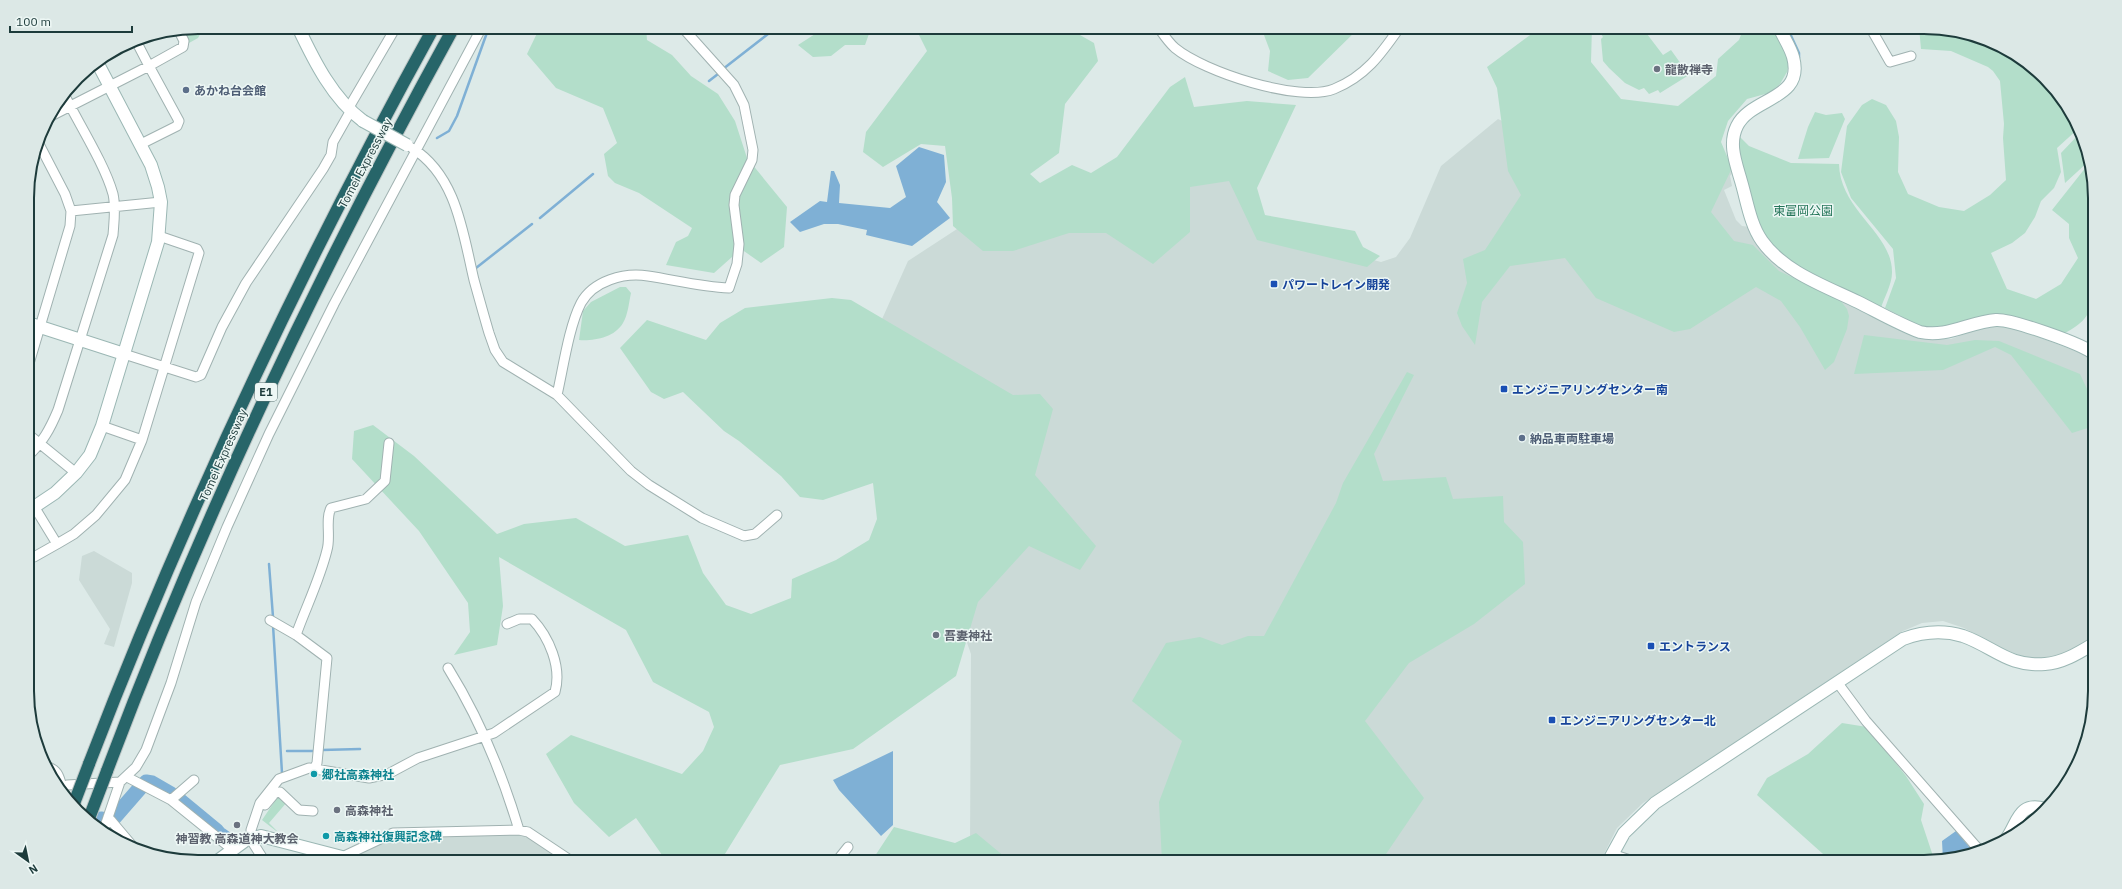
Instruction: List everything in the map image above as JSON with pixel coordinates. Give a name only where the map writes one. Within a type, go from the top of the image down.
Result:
[{"type":"highway","name":"Tomei Expressway","points":[[75,800],[184,531],[237,411],[340,202],[430,34]]},
{"type":"highway","name":"Tomei Expressway","points":[[90,814],[195,552],[254,417],[313,294],[450,34]]},
{"type":"street","points":[[303,34],[337,97],[349,111],[363,121],[412,148],[438,172],[461,220],[474,281],[495,350],[503,362],[557,395],[631,471],[649,485],[702,518],[744,536],[755,534],[777,515]]},
{"type":"street","points":[[34,324],[196,377],[201,375],[235,302],[263,257],[331,156],[333,142],[392,34]]},
{"type":"street","points":[[105,826],[124,780],[136,767],[146,750],[171,683],[196,602],[227,527],[266,442],[412,148],[478,34]]},
{"type":"street","points":[[557,395],[573,328],[581,303],[588,294],[599,285],[629,274],[646,275],[712,287],[729,288],[737,264],[739,244],[734,205],[735,194],[752,160],[753,150],[744,105],[734,85],[688,34]]},
{"type":"street","points":[[1164,34],[1175,48],[1216,70],[1270,88],[1309,93],[1333,90],[1354,79],[1372,66],[1395,34]]},
{"type":"street","points":[[1782,34],[1794,58],[1794,70],[1791,82],[1783,93],[1756,106],[1742,118],[1734,134],[1733,149],[1752,222],[1762,241],[1771,251],[1795,271],[1920,332],[1938,334],[1991,321],[2004,321],[2077,345],[2088,351]]},
{"type":"street","points":[[1874,34],[1890,62],[1911,56]]},
{"type":"street","points":[[59,112],[183,47],[184,41],[181,35]]},
{"type":"street","points":[[138,45],[179,121],[178,126],[141,144]]},
{"type":"street","points":[[34,507],[67,484],[90,455],[102,426],[159,236],[161,202],[158,187],[141,144],[100,67]]},
{"type":"street","points":[[34,450],[41,444],[50,431],[58,410],[113,234],[115,207],[113,194],[67,100]]},
{"type":"street","points":[[34,346],[70,226],[71,211],[65,194],[42,149]]},
{"type":"street","points":[[71,211],[161,202]]},
{"type":"street","points":[[34,557],[74,534],[96,516],[125,480],[142,440],[166,367],[199,253],[197,249],[159,236]]},
{"type":"street","points":[[102,426],[142,440]]},
{"type":"street","points":[[34,439],[76,473]]},
{"type":"street","points":[[296,635],[328,550],[330,534],[328,513],[331,508],[366,499],[385,481],[389,443]]},
{"type":"street","points":[[34,513],[57,544]]},
{"type":"street","points":[[261,855],[251,838],[250,830],[263,796],[279,779],[304,769],[376,777],[388,774],[418,758],[494,733],[555,692],[558,682],[550,646],[542,629],[532,619],[519,619],[507,624]]},
{"type":"street","points":[[270,620],[296,635],[327,658],[317,762],[314,769]]},
{"type":"street","points":[[1612,855],[1624,833],[1655,803],[1903,639],[1921,634],[1946,633],[1963,636],[2002,657],[2033,664],[2046,664],[2065,659],[2088,646]]},
{"type":"street","points":[[448,668],[463,692],[485,736],[506,787],[520,830]]},
{"type":"street","points":[[1837,682],[1866,721],[1976,846]]},
{"type":"street","points":[[66,787],[124,780],[171,800],[231,850],[233,855]]},
{"type":"street","points":[[171,800],[194,780]]},
{"type":"street","points":[[257,811],[262,810],[275,793],[280,792],[299,810],[313,811]]},
{"type":"street","points":[[2011,830],[2018,815],[2035,807],[2039,808]]},
{"type":"street","points":[[108,817],[125,837]]},
{"type":"street","points":[[351,855],[393,833],[520,830],[528,832],[562,855]]},
{"type":"street","points":[[225,855],[255,836],[266,836],[330,855]]},
{"type":"street","points":[[842,855],[848,847]]},
{"type":"shaded area","points":[[1498,119],[1557,147],[1734,171],[1730,176],[1732,186],[1724,190],[1736,220],[1742,226],[1750,227],[1926,339],[1951,339],[1987,326],[2010,326],[2088,356],[2088,640],[2068,653],[2052,659],[2038,659],[2022,656],[2001,648],[1964,628],[1943,621],[1922,623],[1903,631],[1643,803],[1617,828],[1604,855],[980,855],[970,847],[971,654],[866,355],[908,261],[980,214],[1231,172],[1256,229],[1381,262],[1396,257],[1410,238],[1441,166]]},
{"type":"shaded area","points":[[94,551],[132,573],[132,583],[114,647],[104,644],[110,629],[79,580],[82,556]]},
{"type":"shaded area","points":[[526,834],[557,855],[356,855],[392,837]]},
{"type":"green space","points":[[184,34],[200,34],[198,38],[189,43]]},
{"type":"green space","points":[[537,34],[647,34],[647,40],[672,55],[691,76],[718,94],[735,121],[747,158],[787,207],[784,247],[761,263],[741,249],[714,273],[666,265],[676,242],[688,236],[692,228],[639,193],[615,183],[608,176],[604,154],[617,143],[603,108],[556,88],[527,54]]},
{"type":"green space","points":[[815,34],[869,34],[865,45],[845,45],[831,56],[813,57],[798,45]]},
{"type":"green space","points":[[918,34],[1078,34],[1094,43],[1098,61],[1065,104],[1059,153],[1030,174],[1040,183],[1072,165],[1091,173],[1117,157],[1170,87],[1185,77],[1194,107],[1247,101],[1296,105],[1257,188],[1265,215],[1355,231],[1363,247],[1380,256],[1367,267],[1257,240],[1229,181],[1190,187],[1190,232],[1153,264],[1106,233],[1069,233],[1013,251],[983,251],[953,226],[952,198],[945,146],[921,144],[883,167],[863,152],[866,132],[927,51]]},
{"type":"green space","points":[[1264,34],[1353,34],[1308,78],[1288,80],[1268,71],[1270,51]]},
{"type":"green space","points":[[1532,34],[1592,34],[1591,62],[1621,99],[1678,106],[1716,76],[1718,59],[1739,40],[1741,34],[1776,34],[1789,62],[1787,72],[1780,84],[1769,93],[1747,99],[1728,121],[1721,142],[1732,168],[1711,212],[1734,241],[1753,245],[1779,271],[1840,300],[1847,309],[1849,316],[1847,329],[1834,362],[1825,370],[1800,327],[1781,301],[1756,287],[1690,329],[1674,332],[1596,298],[1565,258],[1510,266],[1482,302],[1475,345],[1462,326],[1457,313],[1467,283],[1463,259],[1485,250],[1521,195],[1508,171],[1497,88],[1487,67]]},
{"type":"green space","points":[[1601,34],[1647,34],[1663,55],[1671,50],[1689,75],[1660,93],[1658,90],[1649,94],[1644,88],[1639,90],[1625,83],[1603,61],[1601,39],[1603,37]]},
{"type":"green space","points":[[1920,34],[1935,34],[1956,37],[1987,46],[2006,56],[2024,68],[2040,82],[2054,98],[2074,132],[2057,148],[2061,172],[2054,188],[2041,201],[2035,217],[2025,233],[2012,243],[1991,253],[2007,289],[2036,299],[2061,284],[2078,258],[2069,238],[2069,224],[2052,210],[2085,168],[2088,187],[2088,313],[2081,322],[2065,333],[2014,316],[1987,316],[1947,328],[1924,328],[1885,308],[1896,278],[1893,249],[1851,198],[1841,172],[1847,126],[1862,105],[1872,99],[1886,105],[1896,121],[1899,137],[1898,172],[1908,194],[1939,207],[1964,211],[1990,195],[2006,180],[2003,138],[2004,124],[2000,81],[1988,67],[1951,51],[1921,49]]},
{"type":"green space","points":[[1815,112],[1826,115],[1842,113],[1845,119],[1829,158],[1798,159],[1808,127]]},
{"type":"green space","name":"東富岡公園","points":[[1737,134],[1749,146],[1791,163],[1839,164],[1842,181],[1848,195],[1856,209],[1876,233],[1890,259],[1892,277],[1881,308],[1830,285],[1795,266],[1768,241],[1760,226],[1739,160]]},
{"type":"green space","points":[[2077,137],[2085,165],[2065,183],[2061,153]]},
{"type":"green space","points":[[620,287],[626,287],[631,293],[623,323],[614,332],[603,338],[579,340],[583,311],[591,302]]},
{"type":"green space","points":[[832,298],[851,300],[1013,395],[1040,394],[1053,409],[1035,475],[1096,546],[1080,570],[1029,546],[978,602],[956,676],[853,749],[780,765],[724,855],[662,855],[636,818],[609,837],[574,803],[546,754],[571,735],[682,774],[703,751],[714,727],[709,712],[653,682],[626,630],[499,557],[503,606],[497,645],[454,655],[470,632],[468,603],[419,531],[352,459],[354,431],[373,425],[414,456],[497,534],[524,524],[576,518],[625,546],[688,535],[703,573],[726,605],[751,614],[791,598],[792,579],[836,560],[869,540],[877,519],[873,483],[823,500],[800,497],[781,476],[739,441],[724,431],[683,392],[664,399],[651,392],[620,348],[647,320],[706,340],[720,323],[745,308]]},
{"type":"green space","points":[[1864,335],[1947,345],[1975,340],[1999,341],[2080,374],[2088,391],[2088,428],[2072,433],[2011,355],[1995,347],[1943,370],[1854,374]]},
{"type":"green space","points":[[1407,372],[1414,375],[1374,454],[1383,481],[1446,477],[1453,499],[1503,496],[1504,522],[1523,542],[1525,584],[1474,624],[1409,663],[1365,721],[1424,798],[1385,855],[1162,855],[1159,802],[1182,741],[1132,701],[1166,643],[1200,637],[1222,645],[1248,636],[1264,636],[1336,503],[1343,483]]},
{"type":"green space","points":[[1842,723],[1867,727],[1906,776],[1924,804],[1921,820],[1933,855],[1824,855],[1757,795],[1767,778],[1808,754]]},
{"type":"green space","points":[[282,796],[287,802],[269,823],[280,834],[262,820],[277,798]]},
{"type":"green space","points":[[894,827],[955,843],[976,833],[1003,855],[876,855]]},
{"type":"water","points":[[919,147],[944,155],[946,182],[937,202],[950,218],[912,246],[866,235],[867,230],[838,224],[824,224],[800,232],[790,222],[820,201],[827,202],[831,171],[834,171],[840,185],[839,203],[890,208],[906,197],[896,166]]},
{"type":"water","points":[[893,751],[893,825],[881,836],[839,790],[833,780]]},
{"type":"water","points":[[1956,831],[1970,848],[1943,854],[1942,841]]},
{"type":"waterway","points":[[437,138],[449,131],[457,116],[486,34]]},
{"type":"waterway","points":[[723,69],[768,34]]},
{"type":"waterway","points":[[1790,34],[1799,53],[1799,58]]},
{"type":"waterway","points":[[709,81],[718,74]]},
{"type":"waterway","points":[[540,218],[593,174]]},
{"type":"waterway","points":[[476,268],[532,224]]},
{"type":"waterway","points":[[269,564],[273,617]]},
{"type":"waterway","points":[[273,625],[282,773]]},
{"type":"waterway","points":[[322,750],[360,749]]},
{"type":"waterway","points":[[287,751],[314,751]]},
{"type":"waterway","points":[[146,782],[152,783],[171,794]]},
{"type":"waterway","points":[[113,819],[140,788]]},
{"type":"waterway","points":[[177,798],[217,831]]},
{"type":"waterway","points":[[96,819],[102,819]]},
{"type":"waterway","points":[[221,835],[232,843]]},
{"type":"place","name":"龍散禅寺","points":[[1657,69]]},
{"type":"place","name":"あかね台会館","points":[[186,90]]},
{"type":"place","name":"パワートレイン開発","points":[[1274,284]]},
{"type":"place","name":"エンジニアリングセンター南","points":[[1504,389]]},
{"type":"place","name":"納品車両駐車場","points":[[1522,438]]},
{"type":"place","name":"吾妻神社","points":[[936,635]]},
{"type":"place","name":"エントランス","points":[[1651,646]]},
{"type":"place","name":"エンジニアリングセンター北","points":[[1552,720]]},
{"type":"place","name":"郷社高森神社","points":[[314,774]]},
{"type":"place","name":"高森神社","points":[[337,810]]},
{"type":"place","name":"神習教 高森道神大教会","points":[[237,825]]},
{"type":"place","name":"高森神社復興記念碑","points":[[326,836]]}]
